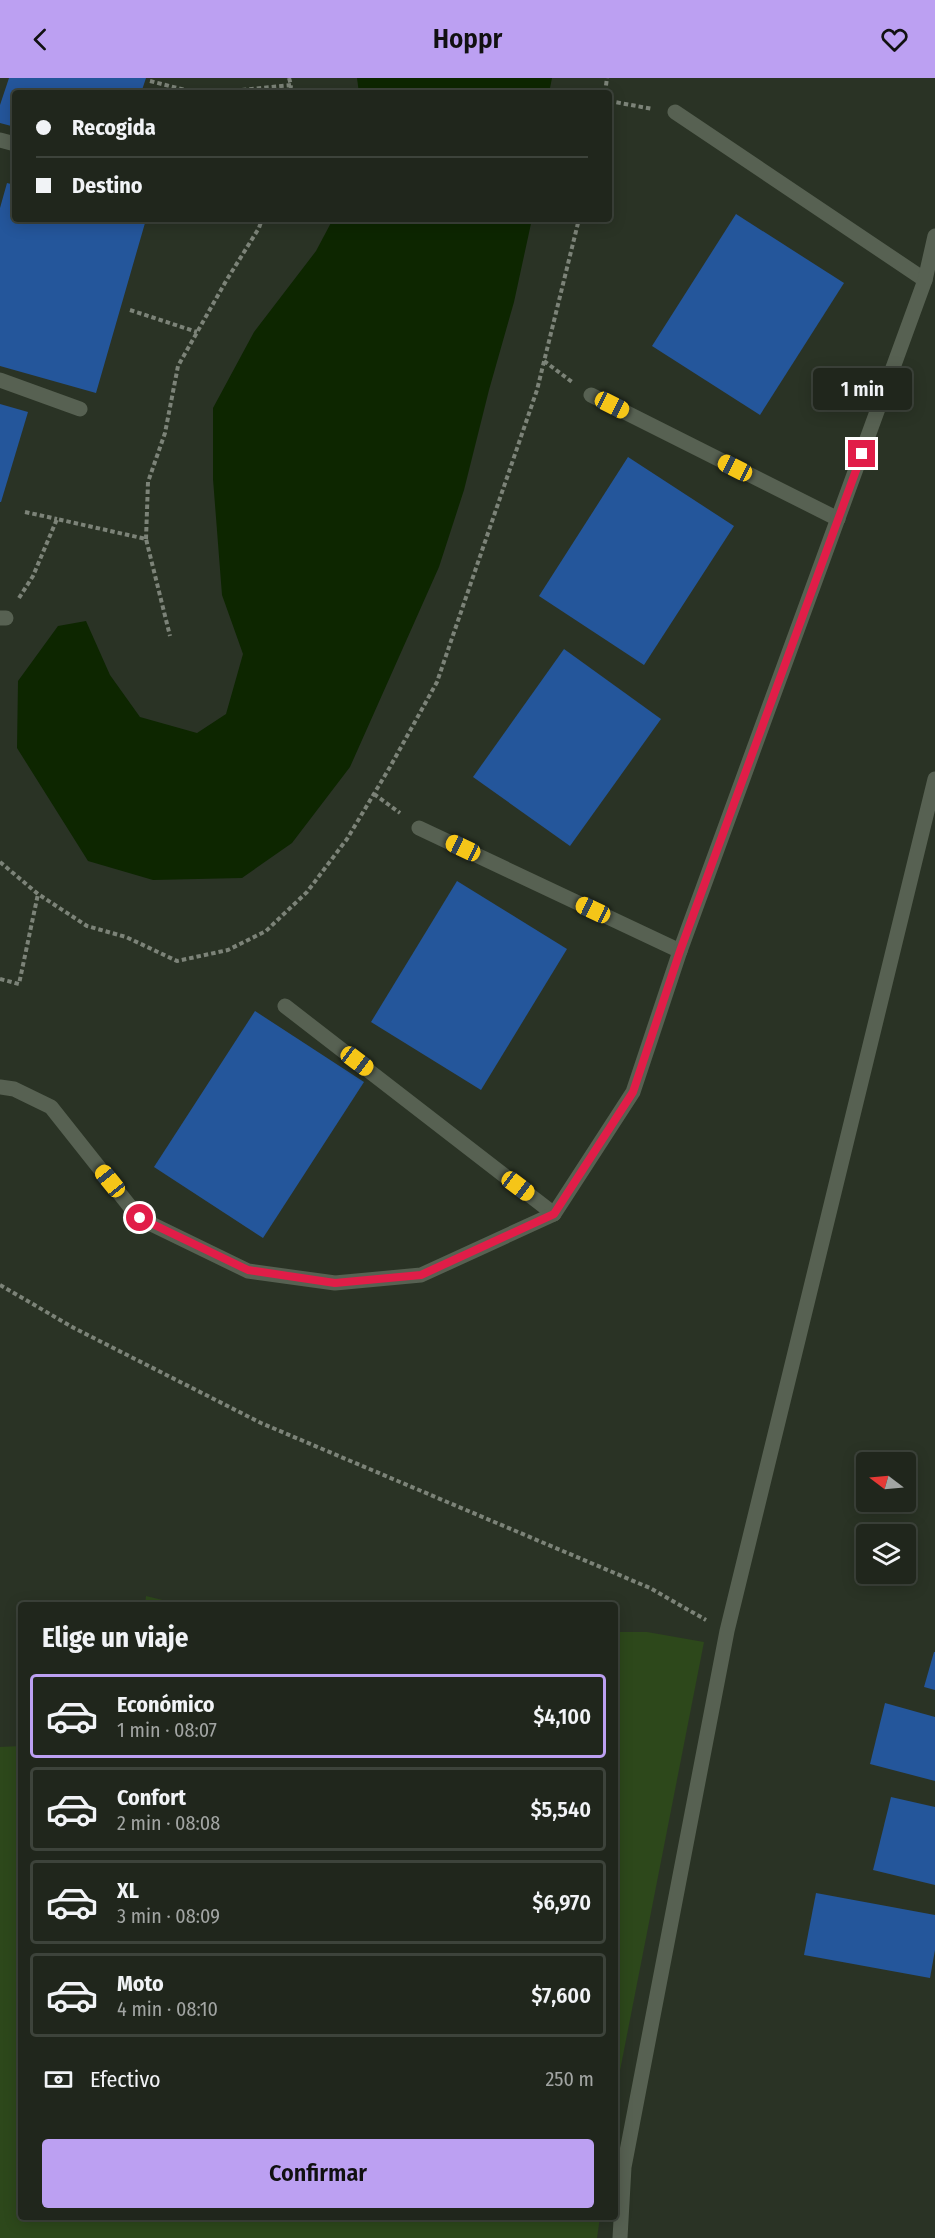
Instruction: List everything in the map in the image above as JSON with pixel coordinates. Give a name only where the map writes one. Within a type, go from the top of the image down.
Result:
[{"type":"street","points":[[675,112],[925,280]]},
{"type":"street","points":[[0,1088],[14,1089],[51,1107],[140,1218],[248,1270],[335,1283],[421,1275],[554,1214],[633,1092],[680,951],[925,280],[935,236]]},
{"type":"street","points":[[0,380],[80,409]]},
{"type":"street","points":[[591,395],[838,519]]},
{"type":"street","points":[[620,2238],[624,2167],[727,1631],[935,779]]},
{"type":"street","points":[[419,828],[680,951]]},
{"type":"street","points":[[285,1006],[554,1214]]},
{"type":"path","points":[[289,78],[290,90]]},
{"type":"path","points":[[150,81],[185,90]]},
{"type":"path","points":[[242,90],[291,85]]},
{"type":"path","points":[[612,102],[675,112]]},
{"type":"path","points":[[170,636],[146,539],[148,483],[165,434],[178,366],[261,222]]},
{"type":"path","points":[[0,862],[38,894],[87,926],[126,937],[177,961],[228,950],[266,931],[307,892],[347,840],[437,682],[537,390],[578,222]]},
{"type":"path","points":[[130,310],[197,332]]},
{"type":"path","points":[[544,361],[591,395]]},
{"type":"path","points":[[25,512],[146,539]]},
{"type":"path","points":[[3,618],[33,576],[57,519]]},
{"type":"path","points":[[374,794],[419,828]]},
{"type":"path","points":[[0,980],[19,984],[38,894]]},
{"type":"path","points":[[0,1285],[74,1328],[261,1423],[650,1588],[727,1631]]},
{"type":"shaded area","points":[[357,78],[552,78],[550,90],[359,90]]},
{"type":"shaded area","points":[[331,222],[531,222],[514,302],[464,490],[439,567],[350,767],[292,843],[242,878],[153,880],[88,861],[17,748],[18,681],[58,626],[86,621],[110,675],[140,717],[197,733],[226,714],[243,654],[222,595],[213,479],[213,408],[254,332],[316,251]]},
{"type":"shaded area","points":[[146,1596],[171,1602],[145,1602]]},
{"type":"shaded area","points":[[618,1632],[647,1632],[704,1642],[618,2081]]},
{"type":"shaded area","points":[[18,1746],[18,2220],[600,2220],[597,2238],[0,2238],[0,1747]]},
{"type":"building","points":[[9,78],[146,78],[142,90],[12,90],[12,126],[0,123],[0,105]]},
{"type":"building","points":[[7,183],[12,184],[12,222],[145,223],[96,393],[0,366],[0,208]]},
{"type":"building","points":[[736,214],[844,283],[760,415],[652,346]]},
{"type":"building","points":[[0,404],[28,412],[1,502],[0,502]]},
{"type":"building","points":[[628,457],[734,526],[644,665],[539,596]]},
{"type":"building","points":[[564,649],[661,719],[570,846],[473,777]]},
{"type":"building","points":[[457,881],[567,949],[481,1090],[371,1022]]},
{"type":"building","points":[[255,1011],[364,1082],[263,1238],[154,1167]]},
{"type":"building","points":[[935,1652],[935,1690],[924,1687]]},
{"type":"building","points":[[885,1703],[935,1717],[935,1781],[870,1764]]},
{"type":"building","points":[[891,1797],[935,1807],[935,1885],[873,1870]]},
{"type":"building","points":[[816,1893],[935,1915],[935,1950],[930,1978],[804,1955]]},
{"type":"route","points":[[140,1218],[248,1270],[335,1283],[421,1275],[554,1214],[633,1092],[680,951],[862,454]]}]
